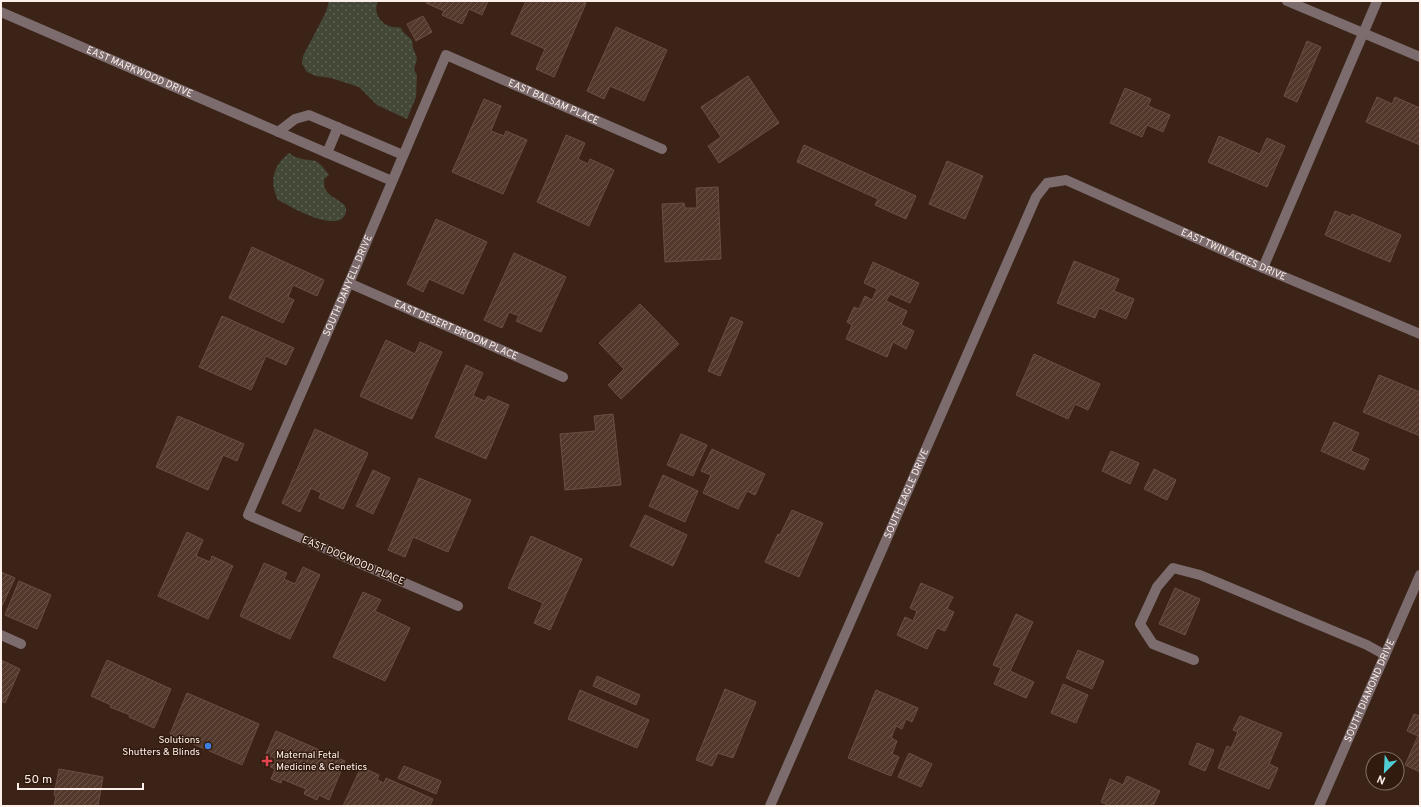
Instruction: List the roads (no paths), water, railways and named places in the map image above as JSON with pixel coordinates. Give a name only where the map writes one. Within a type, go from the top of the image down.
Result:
[{"type":"street","points":[[1287,1],[1420,57]]},
{"type":"street","points":[[1263,268],[1377,1]]},
{"type":"street","name":"EAST MARKWOOD DRIVE","points":[[1,12],[392,181]]},
{"type":"street","name":"EAST BALSAM PLACE","points":[[446,55],[662,148]]},
{"type":"street","name":"SOUTH DANYELL DRIVE","points":[[248,515],[446,55]]},
{"type":"street","points":[[278,132],[295,118],[309,115],[338,126],[403,155]]},
{"type":"street","points":[[327,153],[338,126]]},
{"type":"street","name":"EAST TWIN ACRES DRIVE","points":[[1046,184],[1066,180],[1263,268],[1420,334]]},
{"type":"street","name":"SOUTH EAGLE DRIVE","points":[[770,806],[1036,198],[1046,184]]},
{"type":"street","name":"EAST DESERT BROOM PLACE","points":[[349,282],[563,377]]},
{"type":"street","name":"EAST DOGWOOD PLACE","points":[[248,515],[458,606]]},
{"type":"street","points":[[1194,660],[1153,644],[1140,624],[1157,587],[1173,568],[1200,575],[1367,645],[1385,655]]},
{"type":"street","name":"SOUTH DIAMOND DRIVE","points":[[1319,806],[1420,575]]},
{"type":"street","points":[[1,635],[22,644]]},
{"type":"place","name":"Solutions Shutters & Blinds","points":[[208,746]]},
{"type":"place","name":"Maternal Fetal Medicine & Genetics","points":[[267,761]]}]
